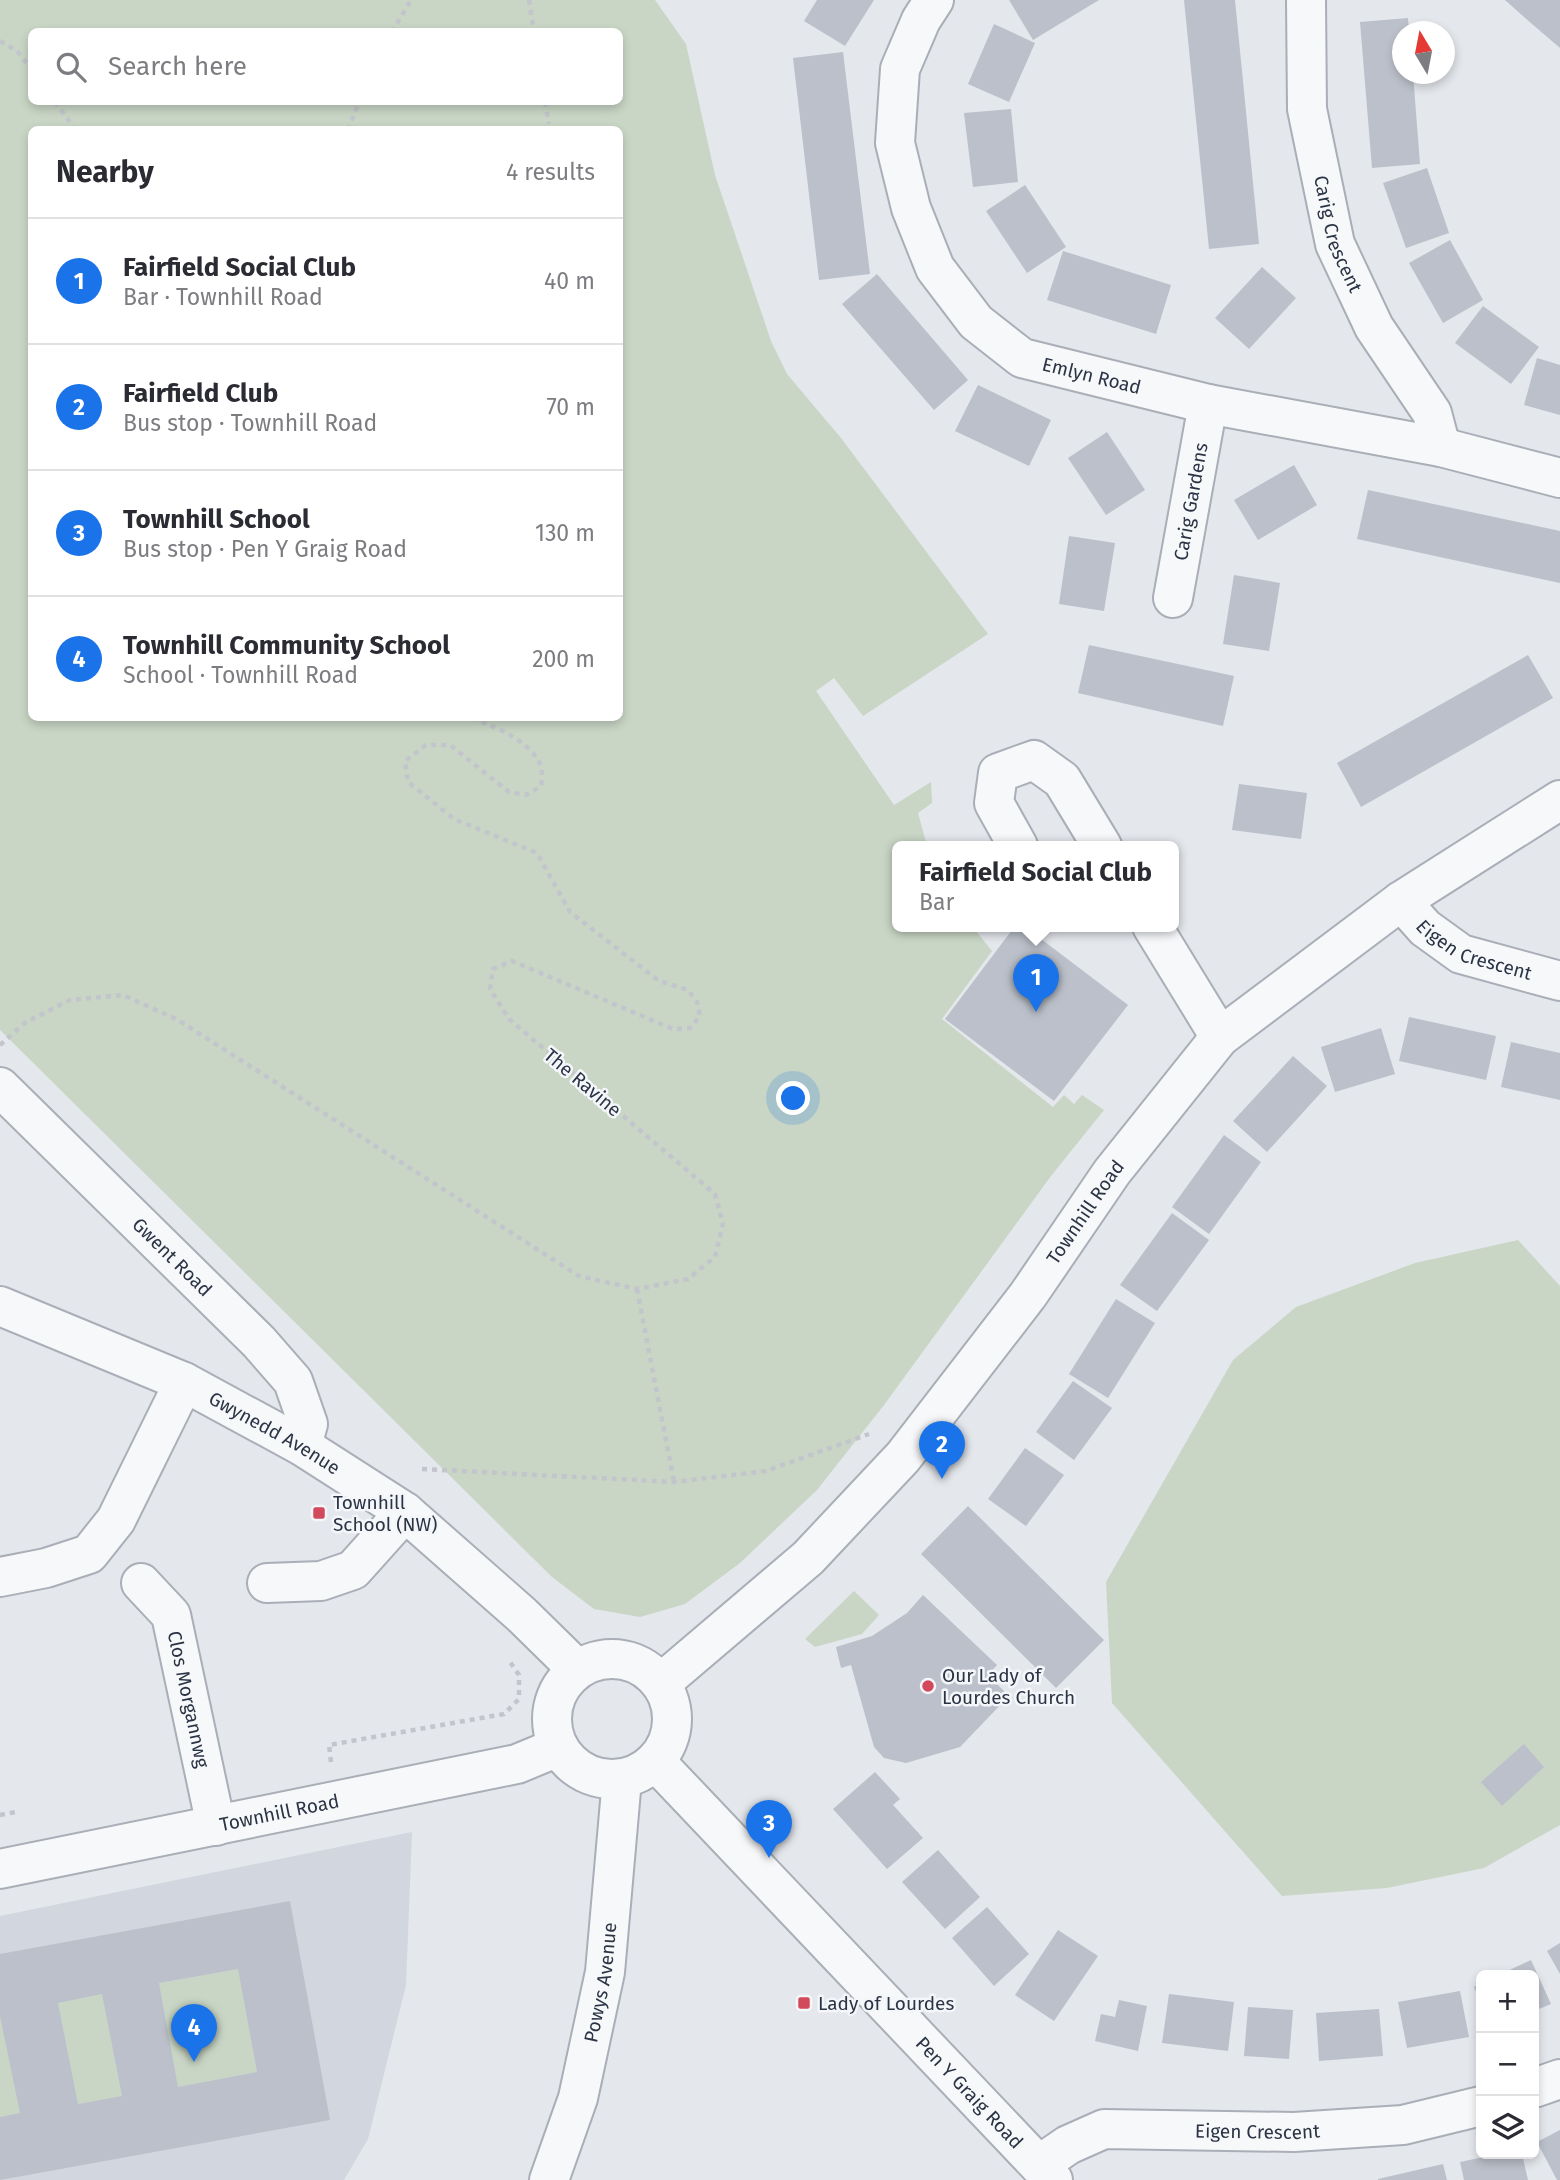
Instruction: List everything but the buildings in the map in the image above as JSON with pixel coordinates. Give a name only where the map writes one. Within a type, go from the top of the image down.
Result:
[{"type":"street","name":"Emlyn Road","points":[[934,0],[921,20],[900,69],[895,143],[911,208],[935,268],[976,322],[1022,358],[1208,404],[1441,447],[1560,478]]},
{"type":"street","name":"Carig Crescent","points":[[1306,0],[1307,108],[1335,244],[1374,327],[1432,413],[1441,447]]},
{"type":"street","name":"Carig Gardens","points":[[1173,598],[1208,404]]},
{"type":"street","points":[[1015,841],[994,803],[998,773],[1034,760],[1062,780],[1099,841]]},
{"type":"street","name":"Townhill Road","points":[[661,1683],[808,1558],[903,1457],[1028,1295],[1112,1172],[1220,1037],[1401,901],[1560,800]]},
{"type":"street","name":"Eigen Crescent","points":[[1401,901],[1425,928],[1461,954],[1560,981]]},
{"type":"street","points":[[1156,932],[1220,1037]]},
{"type":"street","name":"Gwent Road","points":[[0,1087],[259,1342],[293,1381],[307,1424],[302,1446]]},
{"type":"street","name":"Gwynedd Avenue","points":[[0,1306],[184,1382],[302,1446],[405,1512],[522,1615],[577,1669]]},
{"type":"street","points":[[0,1577],[46,1569],[89,1554],[116,1520],[184,1382]]},
{"type":"street","points":[[267,1583],[321,1581],[353,1570],[405,1512]]},
{"type":"street","name":"Clos Morgannwg","points":[[141,1583],[171,1615],[216,1826]]},
{"type":"street","points":[[622,1659],[648,1670],[661,1683],[670,1704],[672,1726],[666,1746],[639,1770],[604,1779],[584,1773],[568,1762],[558,1747],[552,1727],[553,1704],[562,1685],[577,1669],[599,1660],[622,1659]]},
{"type":"street","name":"Townhill Road","points":[[0,1869],[517,1764],[558,1747]]},
{"type":"street","name":"Pen Y Graig Road","points":[[639,1770],[1046,2173]]},
{"type":"street","name":"Powys Avenue","points":[[549,2180],[578,2098],[605,1972],[639,1770]]},
{"type":"street","points":[[1539,2086],[1560,2079]]},
{"type":"street","name":"Eigen Crescent","points":[[1046,2173],[1068,2145],[1104,2129],[1294,2132],[1403,2125],[1476,2107]]},
{"type":"path","points":[[394,28],[411,0]]},
{"type":"path","points":[[529,0],[533,28]]},
{"type":"path","points":[[0,41],[17,51],[28,65]]},
{"type":"path","points":[[57,105],[73,126]]},
{"type":"path","points":[[350,126],[358,105]]},
{"type":"path","points":[[546,105],[549,124]]},
{"type":"path","name":"The Ravine","points":[[0,1045],[26,1022],[70,1000],[123,995],[178,1020],[579,1276],[637,1289],[688,1279],[715,1257],[723,1224],[715,1194],[509,1019],[490,989],[493,969],[512,961],[673,1029],[690,1028],[699,1016],[697,1002],[688,990],[659,981],[570,912],[537,853],[454,819],[408,782],[405,761],[426,745],[450,745],[509,792],[526,795],[541,786],[542,766],[528,748],[479,721]]},
{"type":"path","points":[[637,1289],[674,1482]]},
{"type":"path","points":[[422,1469],[674,1482],[766,1471],[879,1431]]},
{"type":"path","points":[[335,1801],[329,1745],[504,1714],[519,1699],[519,1675],[497,1642],[522,1615]]},
{"type":"path","points":[[0,1815],[16,1812]]},
{"type":"shaded area","points":[[412,1832],[406,1985],[368,2139],[344,2180],[0,2180],[0,1916]]},
{"type":"green space","points":[[0,0],[655,0],[686,44],[715,175],[771,341],[787,374],[841,438],[988,634],[863,716],[834,678],[816,691],[894,805],[931,782],[932,803],[918,813],[926,841],[892,841],[892,932],[977,932],[992,951],[942,1019],[1053,1107],[1064,1095],[1074,1104],[1082,1095],[1104,1110],[1051,1176],[884,1405],[817,1490],[740,1563],[685,1604],[640,1617],[594,1609],[552,1577],[0,1030]]},
{"type":"green space","points":[[1518,1240],[1560,1286],[1560,1825],[1484,1868],[1387,1888],[1282,1896],[1112,1703],[1106,1582],[1233,1360],[1296,1307],[1415,1263]]},
{"type":"green space","points":[[854,1591],[879,1615],[862,1634],[815,1647],[805,1639]]},
{"type":"green space","points":[[238,1969],[257,2072],[178,2087],[159,1983]]},
{"type":"green space","points":[[102,1994],[122,2096],[78,2104],[58,2003]]},
{"type":"green space","points":[[0,2016],[20,2113],[0,2117]]},
{"type":"place","name":"Fairfield Social Club","points":[[1036,1012]]},
{"type":"place","name":"Fairfield Club","points":[[942,1479]]},
{"type":"place","name":"Townhill School (NW)","points":[[319,1513]]},
{"type":"place","name":"Our Lady of Lourdes Church","points":[[928,1686]]},
{"type":"place","name":"Townhill School","points":[[769,1858]]},
{"type":"place","name":"Lady of Lourdes","points":[[804,2003]]},
{"type":"place","name":"Townhill Community School","points":[[194,2062]]}]
